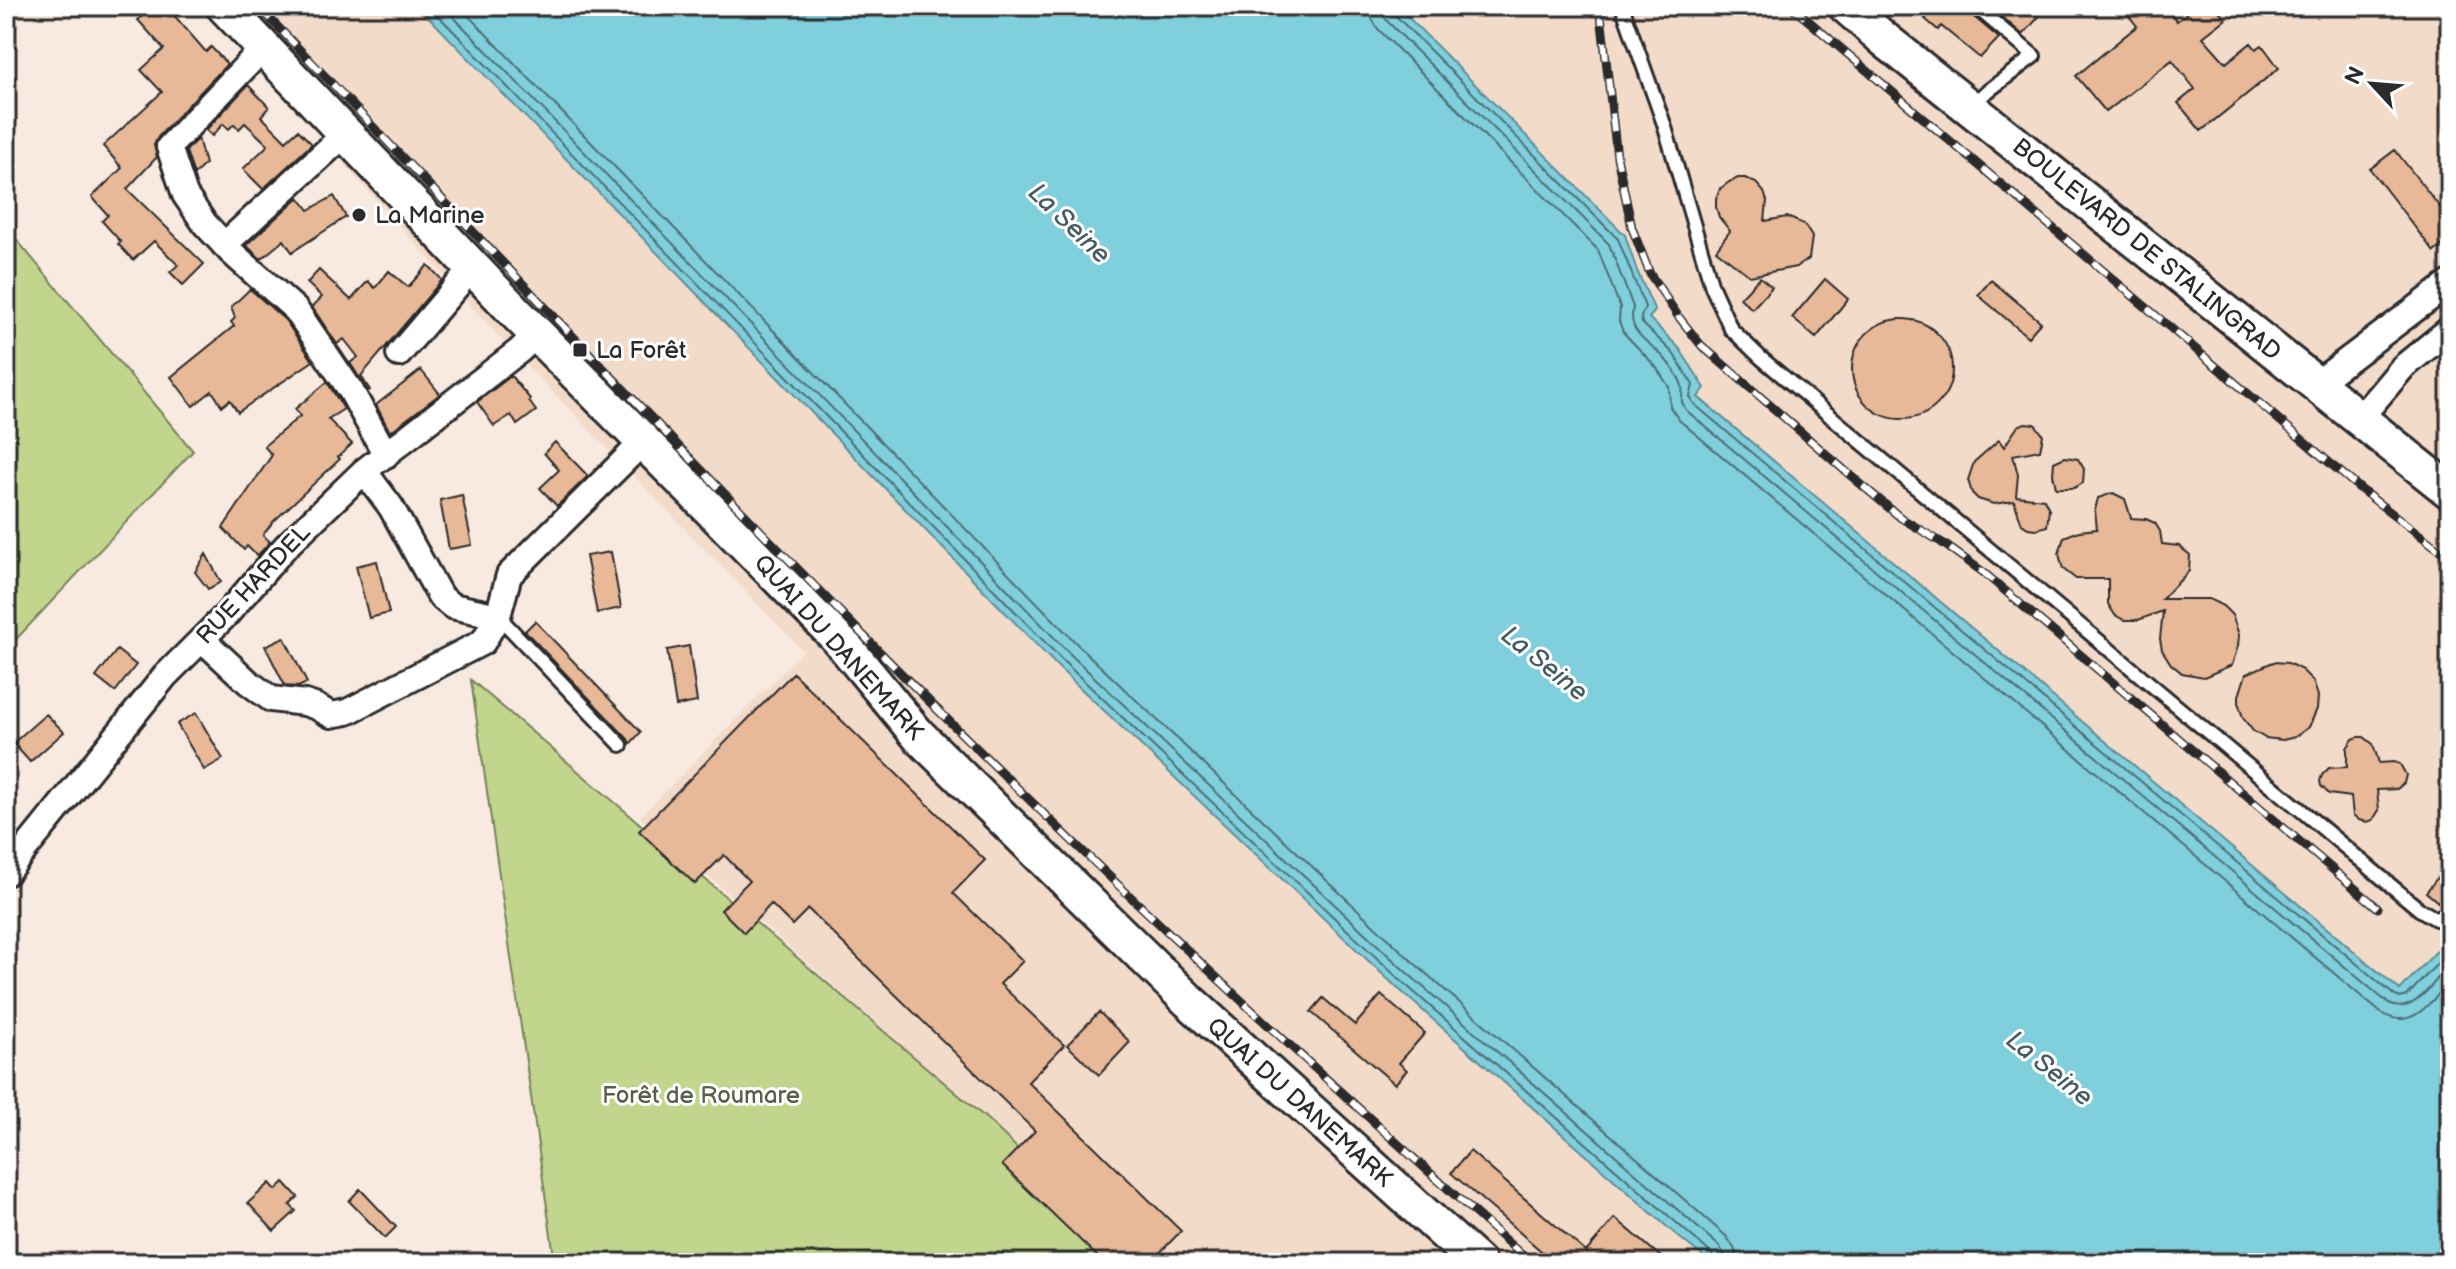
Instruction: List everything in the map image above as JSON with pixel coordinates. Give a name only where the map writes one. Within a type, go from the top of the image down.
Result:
[{"type":"main road","name":"QUAI DU DANEMARK","points":[[224,6],[643,442],[837,637],[918,735],[1189,1001],[1478,1263]]},
{"type":"main road","name":"BOULEVARD DE STALINGRAD","points":[[1846,6],[2450,491]]},
{"type":"street","points":[[264,47],[169,147],[185,195],[205,224],[296,310],[351,391],[386,455]]},
{"type":"street","points":[[224,245],[345,134]]},
{"type":"street","points":[[399,354],[473,267]]},
{"type":"street","points":[[2317,383],[2450,283]]},
{"type":"street","points":[[2360,418],[2403,367],[2450,329]]},
{"type":"street","name":"RUE HARDEL","points":[[6,873],[165,676],[227,614],[286,546],[364,471],[538,333]]},
{"type":"street","points":[[202,639],[271,699],[305,703],[331,715],[347,712],[483,642],[498,616],[509,575],[643,442]]},
{"type":"street","points":[[364,471],[391,507],[440,596],[452,606],[498,616]]},
{"type":"lane","points":[[1622,6],[1664,124],[1712,287],[1731,329],[1761,358],[2419,909],[2436,919],[2450,911]]},
{"type":"lane","points":[[1968,106],[2034,56],[1975,6]]},
{"type":"lane","points":[[498,616],[621,745]]},
{"type":"shaded area","points":[[203,6],[452,6],[1824,1263],[1136,1263],[988,1120],[640,817],[803,651],[485,322]]},
{"type":"shaded area","points":[[1397,6],[2450,6],[2450,945],[2445,942],[2401,991],[1697,397],[1705,388],[1679,348],[1649,318],[1625,235]]},
{"type":"green space","points":[[6,227],[193,451],[6,650]]},
{"type":"green space","name":"Forêt de Roumare","points":[[471,680],[988,1120],[1136,1263],[555,1263]]},
{"type":"water","name":"La Seine","points":[[418,6],[1397,6],[1625,235],[1655,311],[1649,318],[1679,348],[1705,388],[1698,397],[2400,990],[2446,941],[2450,945],[2450,1263],[1711,1263],[1393,984],[1058,667]]},
{"type":"building","points":[[153,6],[166,6],[206,52],[211,47],[227,64],[158,137],[154,145],[157,157],[127,189],[204,264],[183,285],[170,272],[178,265],[154,241],[133,260],[102,221],[108,215],[92,197],[122,168],[103,146],[162,92],[141,70],[164,49],[138,20]]},
{"type":"building","points":[[1937,6],[1966,6],[1969,13],[1999,38],[1980,58],[1941,26],[1938,30],[1925,19]]},
{"type":"building","points":[[1989,6],[2048,6],[2023,35]]},
{"type":"building","points":[[2121,6],[2164,6],[2177,21],[2195,6],[2215,6],[2226,19],[2203,37],[2226,63],[2251,43],[2256,49],[2262,45],[2279,68],[2201,131],[2178,103],[2195,89],[2172,60],[2106,112],[2076,76],[2137,26]]},
{"type":"building","points":[[248,85],[269,107],[261,116],[286,141],[298,130],[312,144],[263,189],[243,169],[268,145],[245,123],[239,129],[234,124],[229,129],[223,124],[212,136],[206,130]]},
{"type":"building","points":[[198,138],[205,164],[194,175],[186,151]]},
{"type":"building","points":[[2395,150],[2450,220],[2450,239],[2434,252],[2370,169]]},
{"type":"building","points":[[1738,178],[1756,183],[1764,192],[1767,201],[1765,221],[1787,217],[1804,224],[1812,237],[1809,259],[1796,267],[1750,276],[1716,250],[1730,231],[1719,217],[1716,198],[1720,189]]},
{"type":"building","points":[[334,196],[346,217],[292,252],[284,240],[261,259],[246,245],[299,197],[309,210]]},
{"type":"building","points":[[428,265],[442,280],[361,376],[368,391],[350,363],[358,357],[344,339],[337,344],[312,307],[322,297],[307,283],[319,270],[351,300],[368,281],[375,288],[389,271],[408,287]]},
{"type":"building","points":[[1760,277],[1772,287],[1752,309],[1740,298]]},
{"type":"building","points":[[1825,279],[1848,299],[1816,338],[1792,318]]},
{"type":"building","points":[[1991,280],[2041,322],[2028,337],[1978,295]]},
{"type":"building","points":[[250,289],[285,320],[313,361],[238,412],[230,400],[222,406],[212,391],[193,406],[171,377],[234,326],[231,307]]},
{"type":"building","points":[[1902,319],[1930,327],[1944,341],[1952,369],[1944,397],[1930,411],[1902,419],[1874,411],[1860,397],[1852,369],[1860,341],[1874,327]]},
{"type":"building","points":[[421,370],[440,394],[390,432],[376,405]]},
{"type":"building","points":[[511,376],[536,411],[517,425],[511,415],[494,426],[477,402]]},
{"type":"building","points":[[327,382],[344,409],[328,419],[352,444],[273,522],[263,535],[270,542],[257,556],[247,546],[244,550],[223,528],[272,455],[264,446],[300,416],[295,409]]},
{"type":"building","points":[[2035,424],[2043,435],[2040,450],[2013,455],[2018,475],[2016,496],[2044,499],[2049,509],[2047,526],[2036,529],[2022,524],[2014,501],[1994,504],[1978,499],[1972,493],[1968,480],[1974,462],[1999,440],[2004,447],[2018,426]]},
{"type":"building","points":[[555,442],[588,476],[557,506],[540,488],[559,470],[544,453]]},
{"type":"building","points":[[2065,457],[2078,459],[2084,469],[2083,483],[2074,488],[2056,488],[2054,462]]},
{"type":"building","points":[[2113,493],[2125,499],[2131,518],[2155,523],[2162,544],[2179,546],[2190,555],[2189,571],[2162,599],[2209,599],[2232,615],[2239,635],[2232,665],[2204,677],[2182,673],[2162,650],[2163,611],[2138,620],[2124,620],[2115,615],[2108,604],[2108,579],[2076,579],[2063,569],[2059,554],[2064,537],[2097,529],[2095,510],[2098,498]]},
{"type":"building","points":[[462,495],[472,545],[449,549],[440,500]]},
{"type":"building","points":[[611,552],[621,608],[597,613],[586,556]]},
{"type":"building","points":[[206,554],[221,582],[208,589],[195,572]]},
{"type":"building","points":[[377,561],[389,613],[369,618],[356,566]]},
{"type":"building","points":[[535,621],[641,732],[630,744],[525,631]]},
{"type":"building","points":[[284,637],[307,683],[298,687],[285,686],[265,646]]},
{"type":"building","points":[[689,646],[697,702],[676,706],[667,650]]},
{"type":"building","points":[[117,650],[136,665],[115,692],[96,677]]},
{"type":"building","points":[[2273,662],[2288,663],[2302,670],[2313,681],[2318,696],[2317,709],[2309,727],[2295,737],[2283,740],[2265,738],[2253,731],[2243,718],[2239,705],[2246,674]]},
{"type":"building","points":[[793,673],[985,860],[953,893],[1023,961],[1000,984],[1064,1045],[1028,1082],[1181,1231],[1150,1263],[1104,1263],[1002,1165],[1035,1131],[808,909],[792,925],[771,904],[744,933],[721,910],[749,881],[724,855],[695,884],[639,831]]},
{"type":"building","points":[[196,713],[223,759],[204,770],[177,724]]},
{"type":"building","points":[[46,714],[64,732],[30,762],[13,743]]},
{"type":"building","points":[[2358,737],[2364,737],[2373,744],[2379,763],[2400,764],[2406,775],[2404,783],[2397,789],[2377,790],[2379,810],[2373,820],[2367,822],[2353,815],[2351,797],[2329,794],[2320,781],[2329,768],[2347,767],[2347,748]]},
{"type":"building","points":[[2450,862],[2450,888],[2438,902],[2426,892]]},
{"type":"building","points":[[1381,995],[1425,1033],[1399,1063],[1407,1070],[1395,1084],[1311,1012],[1323,998],[1355,1025]]},
{"type":"building","points":[[1099,1012],[1130,1042],[1099,1075],[1067,1045]]},
{"type":"building","points":[[1470,1151],[1586,1252],[1615,1218],[1668,1263],[1555,1263],[1451,1173]]},
{"type":"building","points":[[284,1182],[298,1197],[290,1205],[296,1211],[274,1231],[248,1203],[270,1183],[276,1190]]},
{"type":"building","points":[[360,1189],[396,1227],[385,1238],[349,1201]]},
{"type":"railway","points":[[258,6],[705,474],[938,710],[1188,951],[1531,1263]]},
{"type":"railway","points":[[1600,6],[1617,157],[1632,228],[1650,274],[1701,345],[1901,518],[1983,572],[2378,908]]},
{"type":"railway","points":[[1791,6],[2364,492],[2450,558]]},
{"type":"place","name":"La Marine","points":[[359,215]]},
{"type":"place","name":"La Forêt","points":[[580,350]]}]
